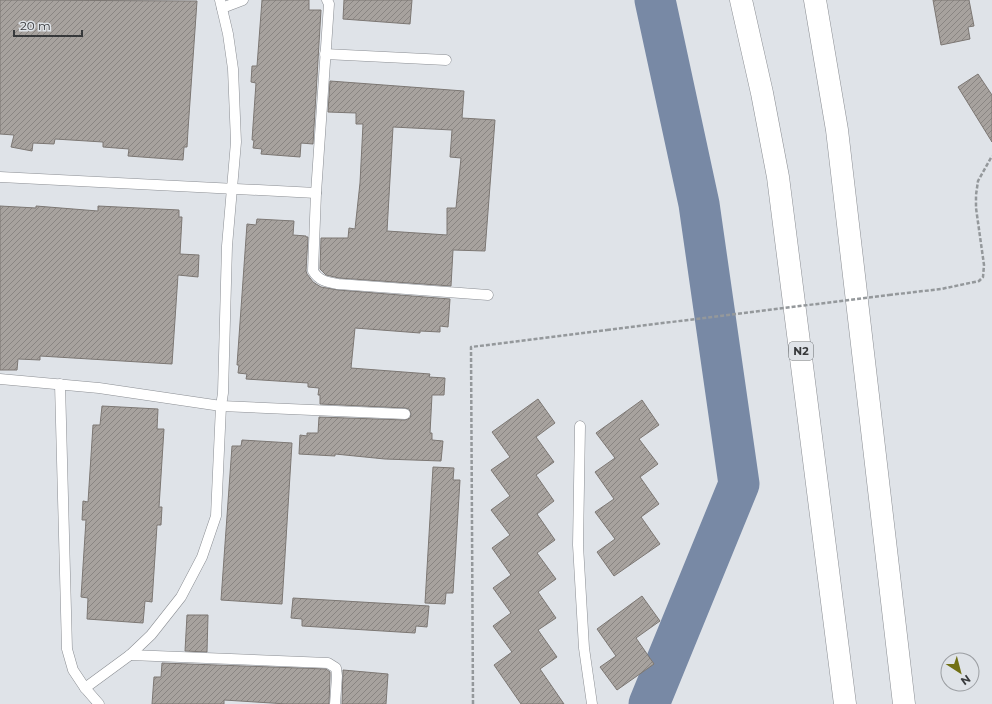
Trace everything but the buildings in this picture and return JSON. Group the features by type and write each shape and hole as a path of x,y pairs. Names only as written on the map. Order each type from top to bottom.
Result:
{"highway":[{"name":"N2","path":"741,0 762,93 778,177 845,704"},
{"path":"815,0 837,130 904,704"}],"lane":[{"path":"85,688 130,655 151,635 182,597 202,557 216,516 221,406 223,393 226,246 236,142 233,69 228,34 221,4 243,0"},
{"path":"327,0 329,4 316,194 313,271 316,277 321,280 338,284 488,295"},
{"path":"325,54 446,60"},
{"path":"0,177 316,194"},
{"path":"0,379 99,388 221,406 406,414"},
{"path":"60,384 67,649 73,670 85,688 99,704"},
{"path":"580,426 578,545 584,648 592,704"},
{"path":"130,655 328,663 336,668 338,676 335,704"}],"path":[{"path":"473,704 471,347 941,289 979,281 983,277 984,265 976,208 976,195 978,181 992,156"}],"waterway":[{"path":"649,704 739,484 699,204 655,0"}]}
